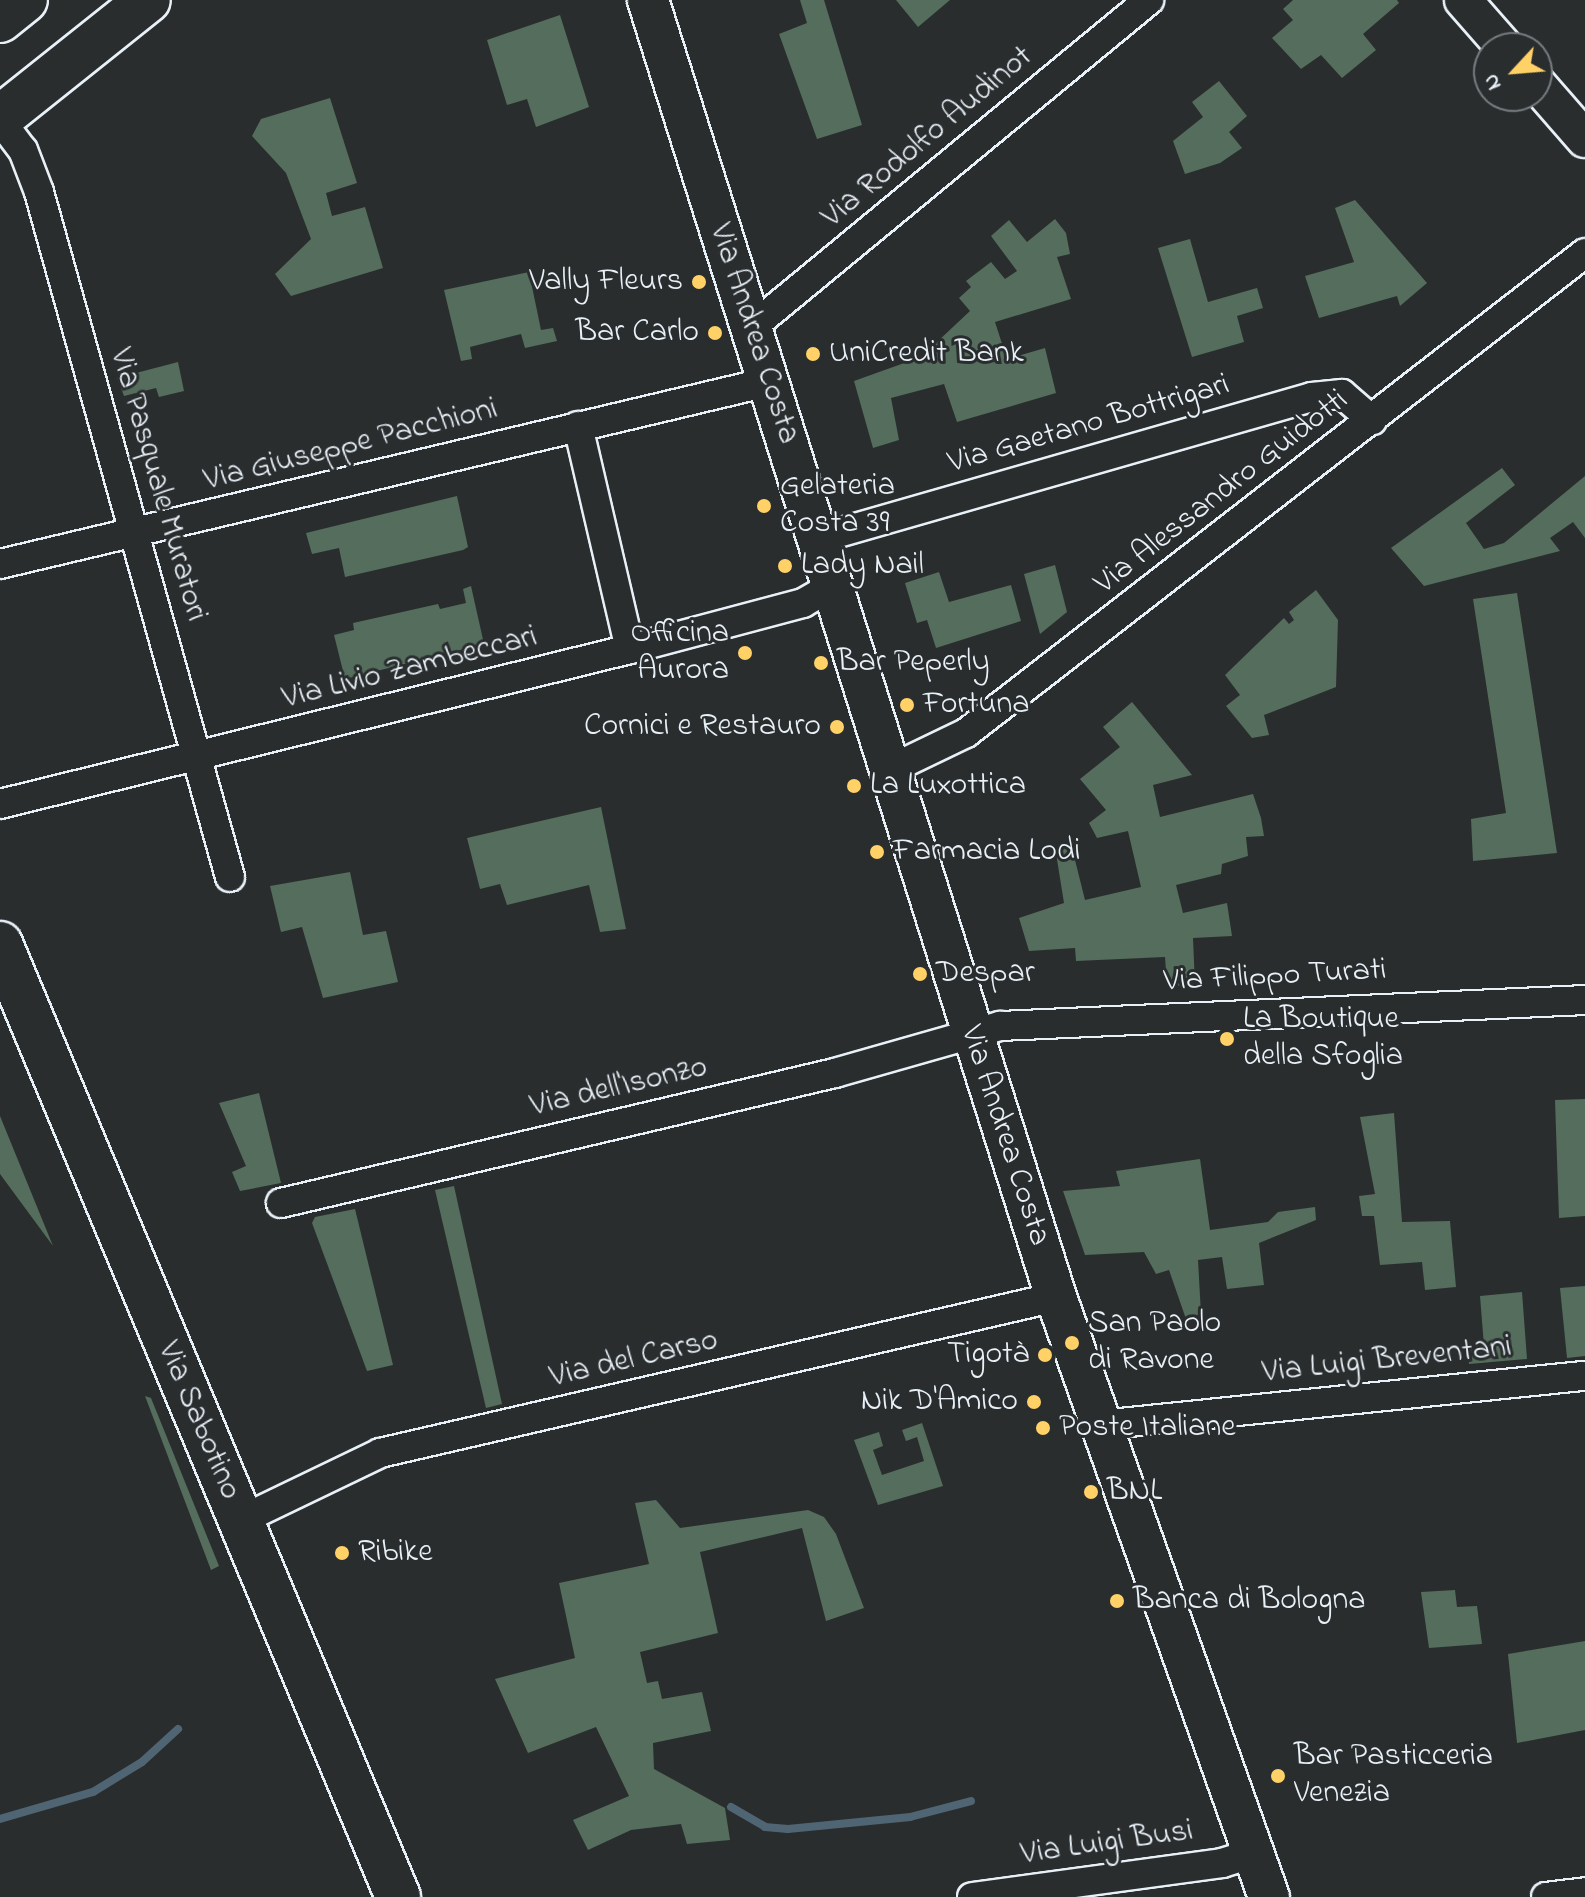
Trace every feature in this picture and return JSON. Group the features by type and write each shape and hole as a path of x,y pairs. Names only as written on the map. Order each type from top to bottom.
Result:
{"main road":[{"path":"0,20 25,0"},
{"path":"0,119 148,0"},
{"name":"Via Andrea Costa","path":"648,0 970,1032 1056,1297 1251,1854 1269,1897"},
{"name":"Via Sabotino","path":"0,944 398,1897"}],"street":[{"name":"Via Rodolfo Audinot","path":"751,328 1149,0"},
{"path":"1463,0 1491,32"},
{"path":"1553,102 1585,139"},
{"name":"Via Pasquale Muratori","path":"0,119 23,150 39,192 230,877"},
{"name":"Via Alessandro Guidotti","path":"889,770 966,733 1585,253"},
{"name":"Via Giuseppe Pacchioni","path":"0,564 768,382"},
{"name":"Via Gaetano Bottrigari","path":"817,539 1312,397 1342,394 1372,420"},
{"path":"578,426 630,649"},
{"name":"Via Livio Zambeccari","path":"0,804 630,649 803,603 833,586"},
{"name":"Via Filippo Turati","path":"970,1032 1328,1008 1585,1000"},
{"name":"Via dell'Isonzo","path":"281,1203 835,1073 970,1032"},
{"name":"Via del Carso","path":"239,1521 380,1453 1056,1297"},
{"name":"Via Luigi Breventani","path":"1100,1425 1585,1376"},
{"name":"Via Luigi Busi","path":"972,1897 1222,1863 1251,1854"},
{"path":"1546,1897 1585,1892"}],"green space":[{"path":"800,0 824,0 862,125 817,139 779,34 807,23"},
{"path":"896,0 950,0 918,27"},
{"path":"1293,0 1397,0 1399,3 1363,34 1376,50 1342,78 1321,55 1301,69 1272,38 1293,20 1283,9"},
{"path":"560,15 589,107 536,127 527,99 507,105 487,40"},
{"path":"1219,81 1247,116 1229,132 1242,148 1220,163 1185,174 1173,141 1203,117 1192,102"},
{"path":"330,98 357,183 326,193 332,216 365,207 383,268 291,296 275,274 311,239 286,173 252,136 261,119"},
{"path":"1355,200 1427,283 1400,306 1397,296 1319,318 1305,276 1354,262 1335,208"},
{"path":"1055,219 1066,233 1070,254 1057,257 1071,299 995,322 1007,359 1045,348 1056,393 957,422 944,384 891,398 899,440 873,448 854,381 921,357 970,311 959,298 971,287 966,281 991,262 1005,279 1017,271 991,236 1009,220 1027,242"},
{"path":"1190,239 1208,302 1257,288 1263,308 1237,316 1244,342 1192,357 1158,248"},
{"path":"529,272 541,330 553,328 557,341 525,348 521,334 470,347 472,359 461,361 444,290"},
{"path":"178,362 184,391 159,397 156,388 124,396 117,378"},
{"path":"1502,468 1515,485 1466,523 1484,549 1504,543 1585,476 1585,538 1573,522 1550,538 1560,551 1424,586 1391,548"},
{"path":"457,496 468,547 463,550 345,577 339,548 312,554 306,533"},
{"path":"1055,565 1067,612 1040,634 1024,574"},
{"path":"939,572 949,602 1011,585 1021,621 936,648 927,620 917,623 905,583"},
{"path":"471,586 484,644 345,679 334,635 354,630 353,623 438,604 440,609 466,603 463,589"},
{"path":"1316,590 1338,620 1336,687 1264,715 1269,735 1252,738 1226,706 1240,695 1225,675 1284,618 1289,624 1294,620 1289,612"},
{"path":"1517,593 1557,853 1473,861 1471,819 1506,813 1473,599"},
{"path":"1132,702 1192,775 1153,785 1160,817 1253,794 1261,818 1264,836 1246,837 1248,856 1222,864 1221,874 1176,885 1183,913 1227,903 1232,936 1193,938 1195,985 1167,986 1165,957 1076,961 1075,948 1029,951 1019,918 1064,903 1055,847 1071,844 1085,900 1141,887 1128,831 1097,838 1089,823 1106,810 1080,779 1120,747 1103,727"},
{"path":"601,807 626,929 600,932 589,885 507,905 500,884 480,889 467,838"},
{"path":"350,872 363,935 386,931 398,982 323,998 302,927 281,932 270,886"},
{"path":"259,1093 281,1183 240,1191 232,1172 246,1166 219,1103"},
{"path":"1585,1099 1585,1216 1559,1218 1555,1100"},
{"path":"1394,1113 1402,1222 1450,1221 1456,1287 1425,1290 1422,1262 1380,1265 1374,1216 1362,1216 1359,1196 1375,1194 1360,1117"},
{"path":"0,1116 53,1246 0,1174"},
{"path":"1200,1159 1210,1230 1268,1222 1278,1212 1315,1207 1316,1220 1259,1243 1264,1285 1227,1289 1222,1257 1198,1260 1201,1314 1186,1319 1169,1270 1156,1274 1144,1252 1085,1255 1063,1191 1120,1186 1116,1171"},
{"path":"454,1186 502,1404 486,1408 435,1190"},
{"path":"355,1209 393,1365 367,1371 312,1223 315,1217"},
{"path":"1585,1286 1585,1356 1567,1358 1560,1288"},
{"path":"1522,1292 1527,1359 1469,1364 1468,1348 1484,1346 1480,1296"},
{"path":"145,1396 151,1398 219,1566 211,1570"},
{"path":"922,1423 943,1486 878,1505 854,1440 879,1432 883,1446 873,1450 882,1475 924,1461 917,1437 906,1441 902,1430"},
{"path":"656,1500 680,1528 808,1510 824,1517 836,1534 864,1608 826,1621 802,1528 700,1552 718,1633 640,1652 647,1683 658,1681 662,1699 702,1692 711,1731 653,1743 654,1769 725,1808 730,1840 687,1844 681,1824 631,1830 588,1850 573,1820 629,1796 596,1727 528,1753 495,1679 575,1658 559,1583 649,1564 635,1503"},
{"path":"1455,1590 1457,1607 1477,1606 1482,1644 1429,1648 1421,1592"},
{"path":"1585,1641 1585,1730 1517,1743 1508,1654"}],"waterway":[{"path":"0,1819 93,1792 142,1762 178,1729"},
{"path":"731,1807 765,1827 788,1829 910,1817 971,1801"}],"place":[{"name":"Vally Fleurs","path":"699,282"},
{"name":"Bar Carlo","path":"715,333"},
{"name":"UniCredit Bank","path":"813,354"},
{"name":"Gelateria Costa 39","path":"764,506"},
{"name":"Lady Nail","path":"785,566"},
{"name":"Officina Aurora","path":"745,653"},
{"name":"Bar Peperly","path":"821,663"},
{"name":"Fortuna","path":"907,705"},
{"name":"Cornici e Restauro","path":"837,727"},
{"name":"La Luxottica","path":"854,786"},
{"name":"Farmacia Lodi","path":"877,852"},
{"name":"Despar","path":"920,974"},
{"name":"La Boutique della Sfoglia","path":"1227,1039"},
{"name":"San Paolo di Ravone","path":"1072,1343"},
{"name":"Tigotà","path":"1045,1355"},
{"name":"Nik D'Amico","path":"1034,1402"},
{"name":"Poste Italiane","path":"1043,1428"},
{"name":"BNL","path":"1091,1492"},
{"name":"Ribike","path":"342,1553"},
{"name":"Banca di Bologna","path":"1117,1601"},
{"name":"Bar Pasticceria Venezia","path":"1278,1776"}]}
